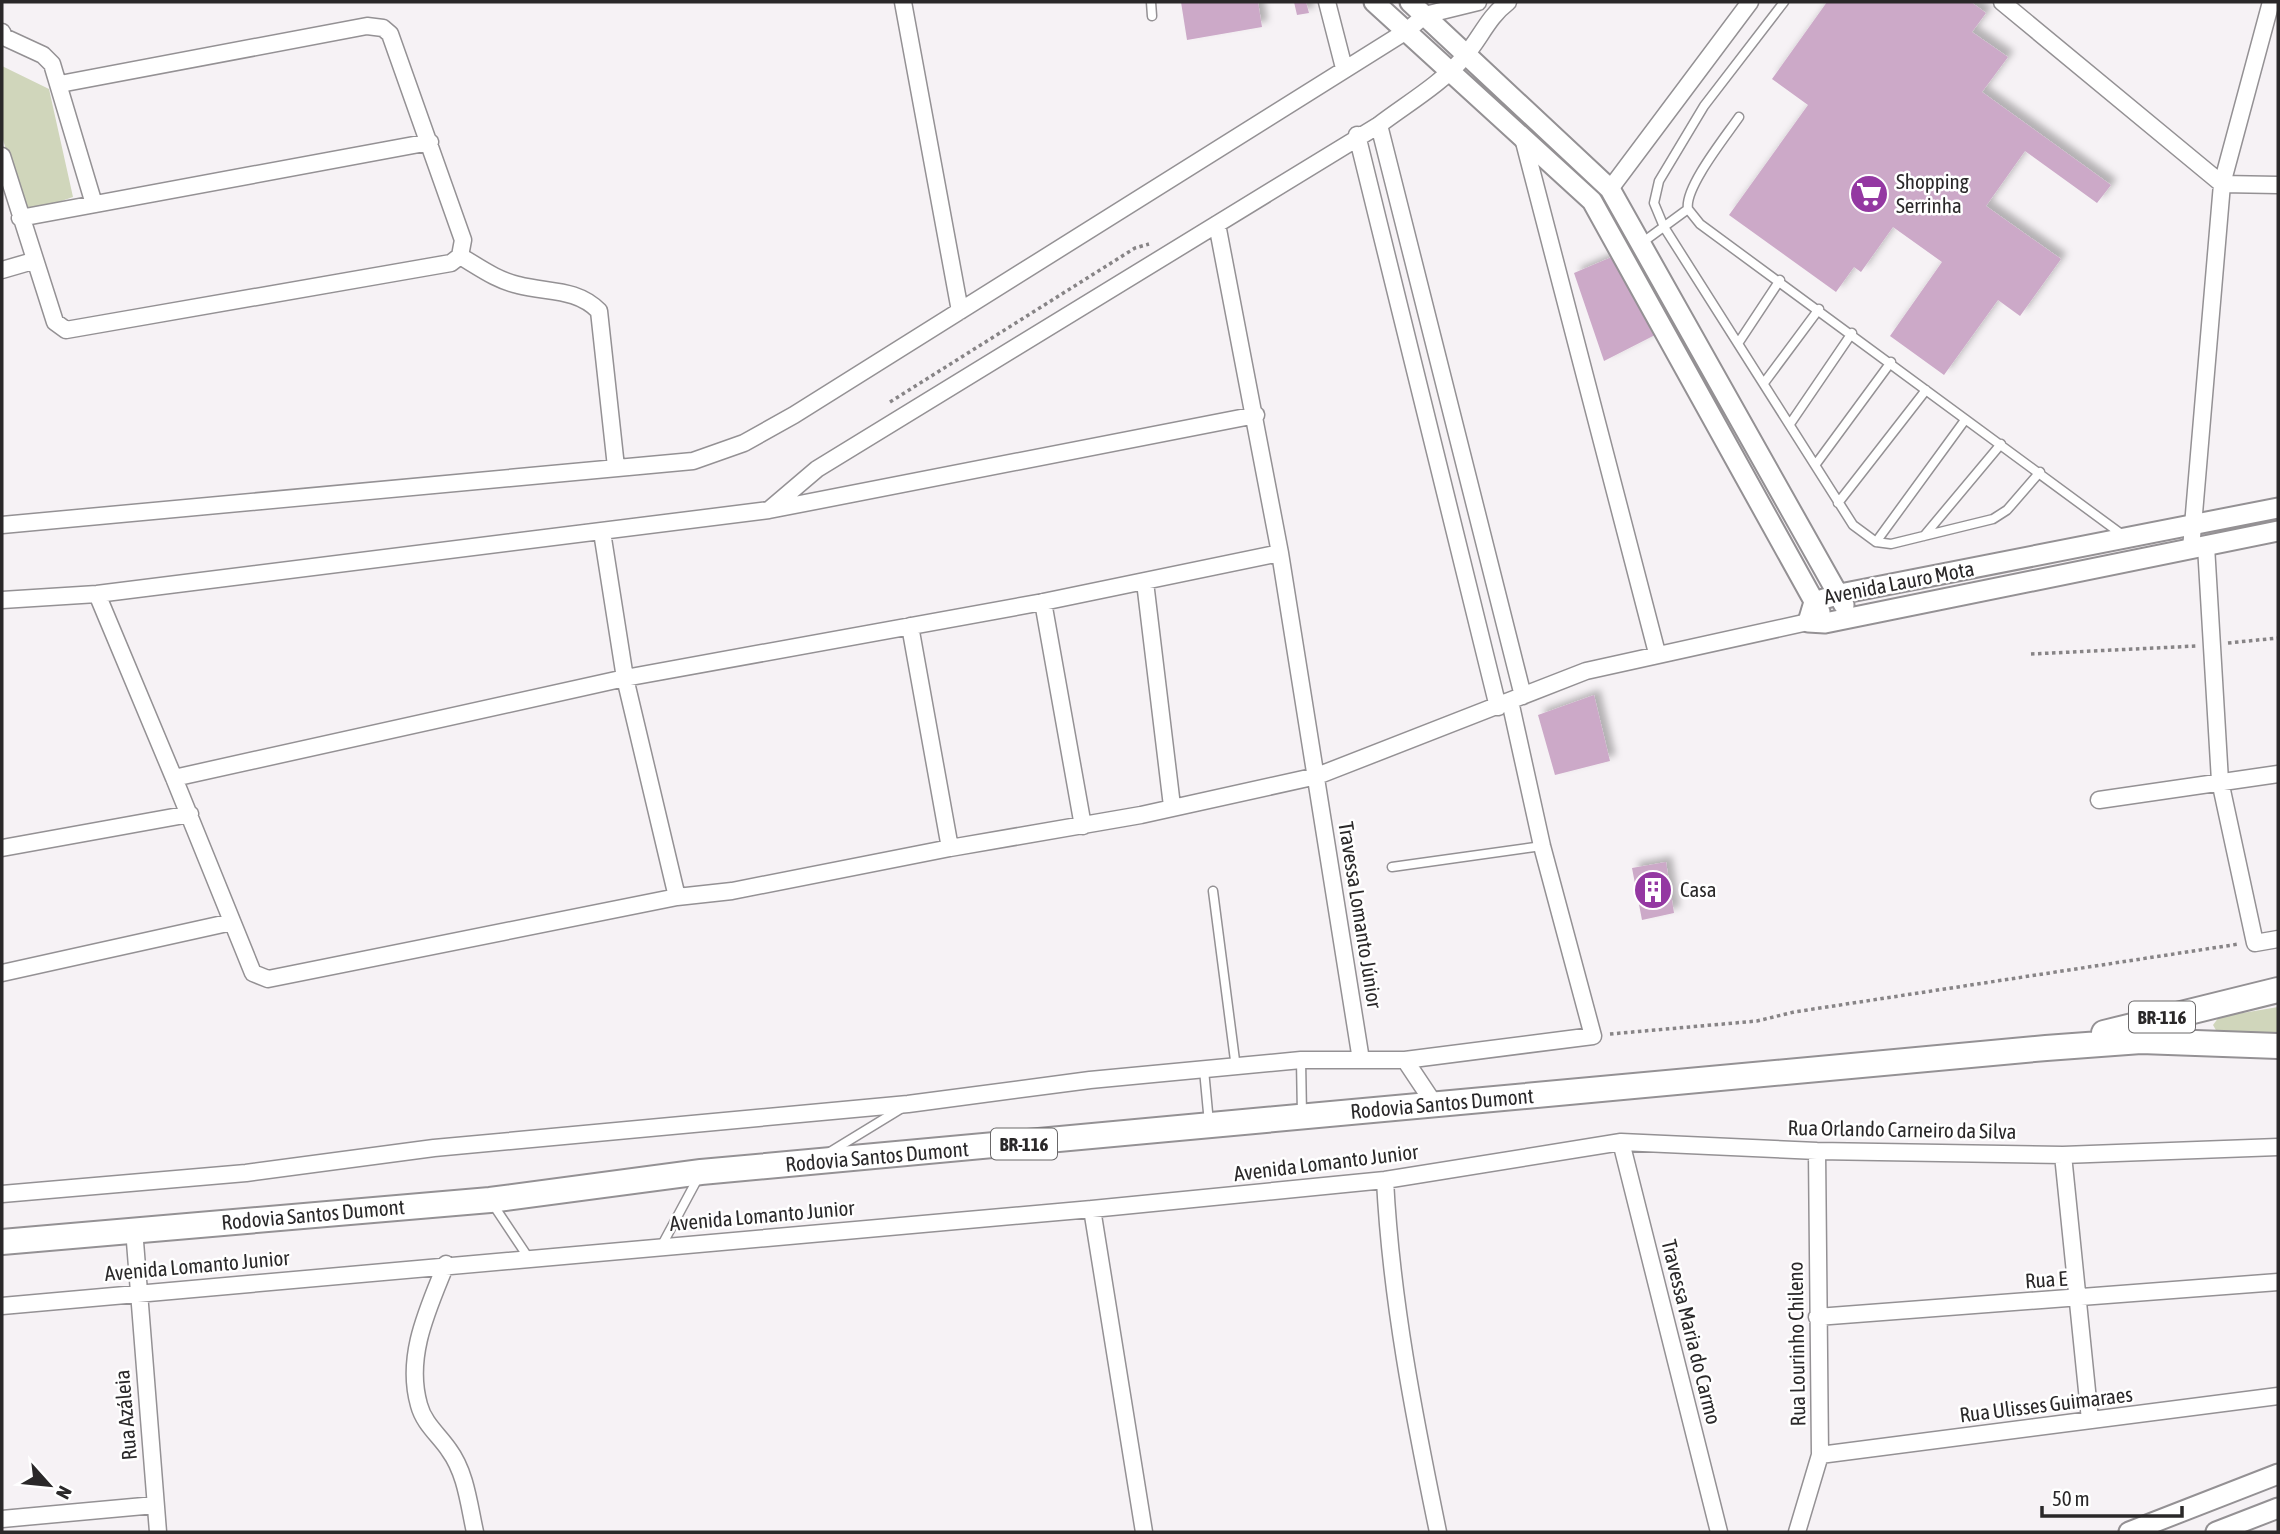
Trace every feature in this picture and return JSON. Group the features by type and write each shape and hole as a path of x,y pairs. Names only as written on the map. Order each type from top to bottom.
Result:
{"highway":[{"name":"Rodovia Santos Dumont","path":"2046,1048 2220,1002 2278,990"},
{"path":"2220,1002 2202,1020 2202,1032 2222,1043"},
{"name":"Rodovia Santos Dumont","path":"2,1242 490,1200 701,1172 811,1164 2046,1048 2141,1041 2278,1046"}],"street":[{"path":"903,2 960,311"},
{"path":"1327,2 1344,68"},
{"path":"97,594 190,814 253,973 268,979 677,897 732,891 1083,825 1317,776 1586,671 1657,653 1816,623 1814,602 1592,201 1450,72 1408,30 1374,2"},
{"path":"1410,2 1610,189 1643,242 1840,594 1849,617"},
{"path":"2,525 693,461 744,443 1408,30 1425,15 1478,2"},
{"path":"769,510 817,469 1357,135 1379,125 1450,72 1466,55 1496,10 1507,2"},
{"path":"1592,201 1610,189 1750,2"},
{"path":"2002,2 2222,184 2278,185"},
{"path":"2271,2 2222,184 2191,526 2198,548 2211,645 2220,781 2255,943 2278,939"},
{"path":"2,156 33,261 55,322 66,330 451,263 460,256 463,240 430,142 390,34 375,25 60,84"},
{"path":"2,35 43,55 52,64 94,204"},
{"path":"2,1194 246,1174 434,1148 908,1104 1090,1080 1301,1060 1405,1060 1593,1036 1542,846 1379,125"},
{"path":"1357,135 1510,701"},
{"path":"1523,138 1657,653"},
{"path":"20,218 430,142"},
{"name":"Travessa Lomanto Júnior","path":"1217,224 1256,415 1280,553 1361,1060"},
{"path":"1622,255 1643,242"},
{"path":"460,256 493,276 517,285 572,293 599,311 616,467"},
{"path":"2,270 33,261"},
{"path":"2,600 97,594 769,510 1256,415"},
{"name":"Avenida Lauro Mota","path":"1814,602 1840,594 2130,535 2278,508"},
{"name":"Avenida Lauro Mota","path":"1816,623 2278,531"},
{"path":"602,532 625,678 677,897"},
{"path":"2130,535 2138,559"},
{"path":"174,778 625,678 1043,602 1280,553"},
{"path":"1144,582 1172,806"},
{"path":"1043,602 1083,825"},
{"path":"911,626 950,848"},
{"path":"2099,800 2278,774"},
{"path":"2,848 190,814"},
{"path":"2,973 232,922"},
{"path":"1405,1060 1435,1105"},
{"name":"Rua Orlando Carneiro da Silva","path":"1525,1155 1621,1142 1817,1151 2063,1155 2278,1147"},
{"name":"Travessa Maria do Carmo","path":"1621,1142 1719,1532"},
{"name":"Rua Lourinho Chileno","path":"1797,1532 1820,1455 1817,1151"},
{"name":"Avenida Lomanto Junior","path":"2,1306 446,1264 1092,1209 1385,1180 1525,1155"},
{"path":"2063,1155 2090,1420"},
{"path":"1385,1180 1388,1234 1411,1401 1438,1532"},
{"path":"1092,1209 1144,1532"},
{"name":"Rua Azáleia","path":"134,1229 136,1293 158,1532"},
{"path":"446,1264 420,1332 414,1371 419,1407 431,1429 450,1450 462,1474 475,1532"},
{"name":"Rua E","path":"1817,1317 2278,1282"},
{"name":"Rua Ulisses Guimaraes","path":"1820,1455 2278,1396"},
{"path":"2129,1532 2278,1474"},
{"path":"2,1519 155,1505"},
{"path":"2216,1532 2278,1508"}],"lane":[{"path":"1151,2 1153,16"},
{"path":"1784,2 1704,106 1659,181 1654,203 1664,227 1816,464 1838,503 1853,525 1876,542 1891,544 1993,519 2007,510 2040,472"},
{"path":"1739,117 1699,176 1686,201 1688,209 1700,224 1891,362 1965,420 2130,535"},
{"path":"1643,242 1688,209"},
{"path":"1739,342 1780,280"},
{"path":"1764,383 1819,309"},
{"path":"1790,424 1852,334"},
{"path":"1816,464 1891,362"},
{"path":"1838,503 1926,390"},
{"path":"1876,542 1965,420"},
{"path":"1924,537 2001,444"},
{"path":"1392,867 1542,846"},
{"path":"1213,891 1236,1068"},
{"path":"1301,1060 1302,1118"},
{"path":"1204,1070 1210,1126"},
{"path":"811,1164 908,1104"},
{"path":"662,1245 701,1172"},
{"path":"490,1200 528,1257"}],"path":[{"path":"2031,654 2211,645 2278,638"},
{"path":"1593,1036 1757,1021 1794,1012 2204,947 2255,943"}],"green space":[{"path":"2,66 49,89 73,197 24,214 2,136"},
{"path":"2278,1007 2278,1032 2217,1032 2213,1025 2219,1017"}],"building":[{"path":"1181,2 1258,2 1262,27 1187,40"},
{"path":"1294,2 1306,2 1309,13 1297,15"},
{"name":"Shopping Serrinha","path":"1827,2 1971,2 1986,13 1972,32 2008,57 1982,92 2111,185 2097,203 2025,151 1986,206 2061,259 2020,316 1998,300 1944,375 1890,336 1942,262 1893,227 1861,272 1854,267 1836,292 1729,215 1808,105 1772,79"},
{"path":"1614,256 1655,335 1604,361 1574,273"},
{"path":"1594,695 1610,761 1555,775 1538,715"},
{"name":"Casa","path":"1666,862 1674,913 1642,920 1632,868"}],"place":[{"name":"Shopping Serrinha","path":"1869,194"},
{"name":"Casa","path":"1653,890"}]}
